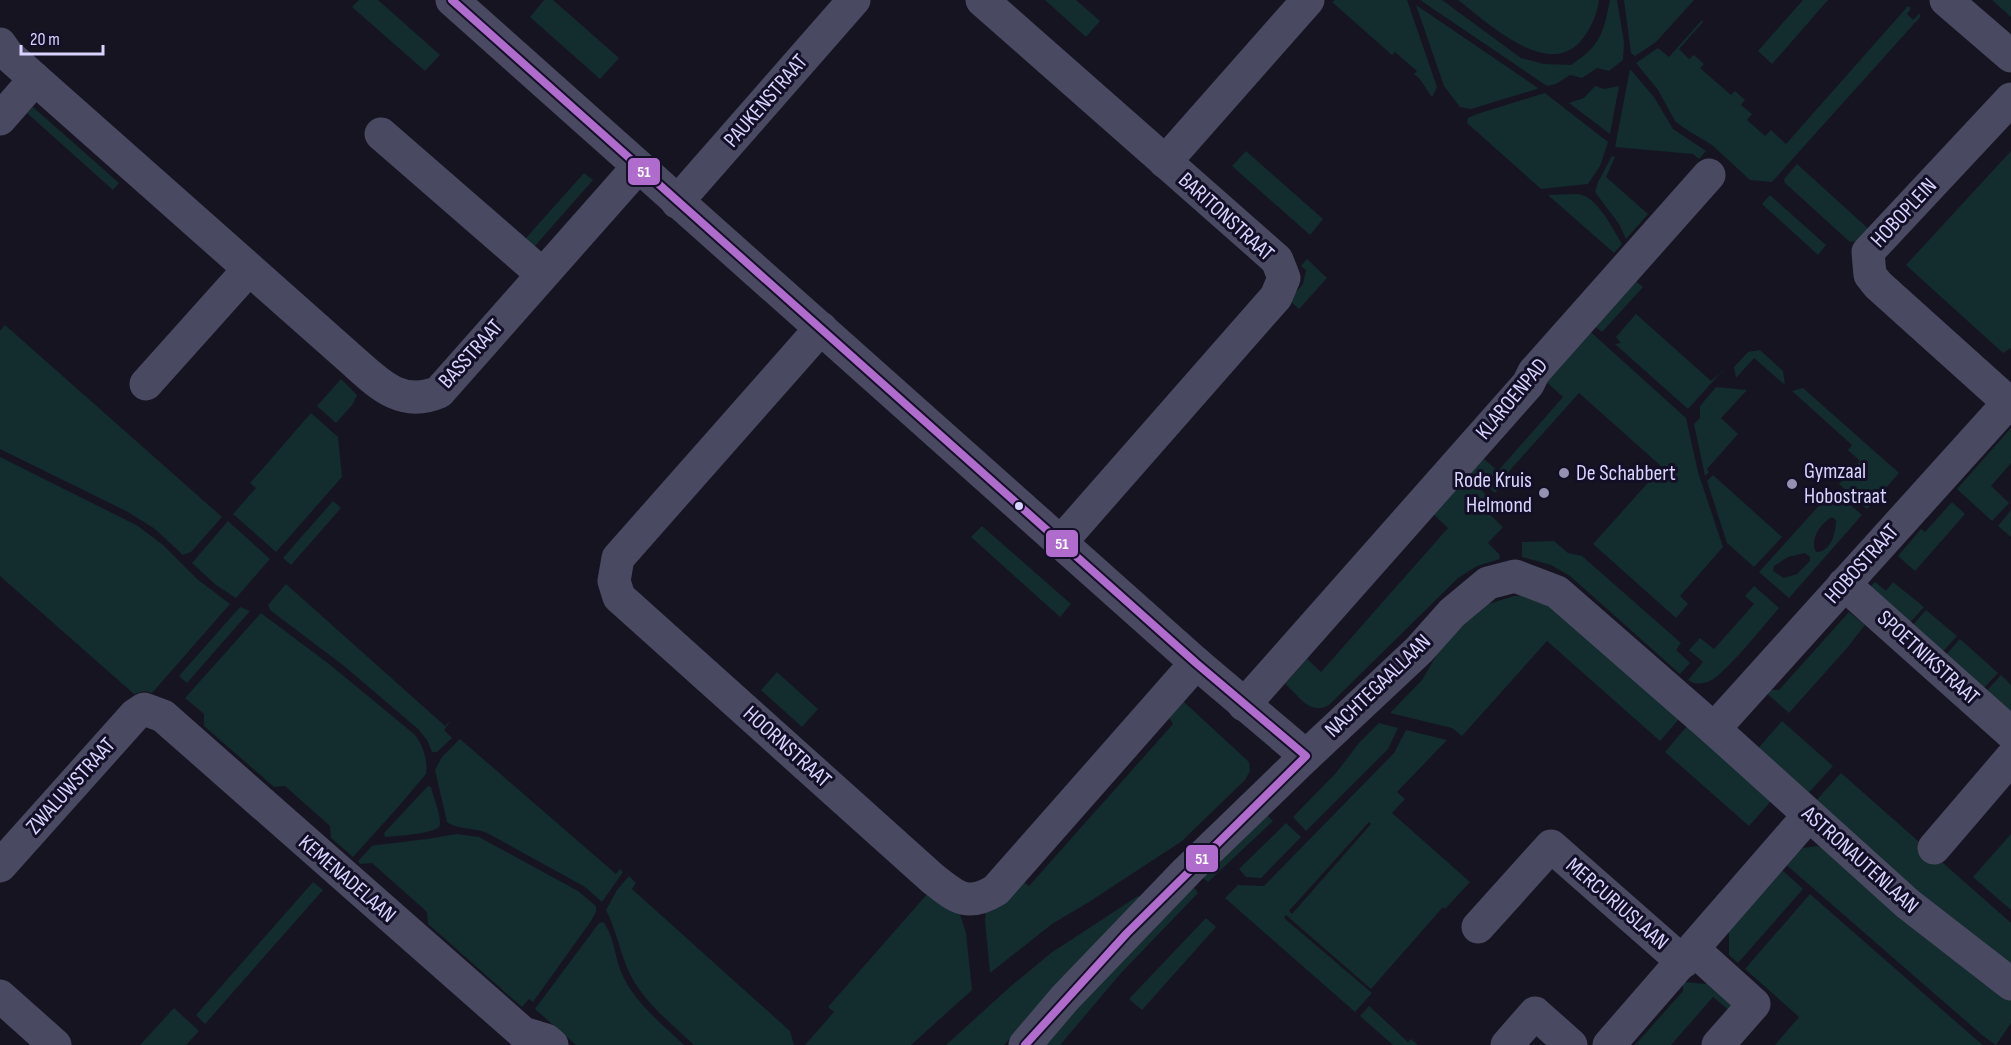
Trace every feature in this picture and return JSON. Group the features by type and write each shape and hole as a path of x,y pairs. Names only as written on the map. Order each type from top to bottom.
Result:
{"street":[{"path":"452,0 1060,543 1244,705 1306,756"},
{"name":"PAUKENSTRAAT","path":"677,202 854,0"},
{"name":"BARITONSTRAAT","path":"982,0 1277,260 1284,278 1276,297 1060,543"},
{"path":"1165,162 1308,0"},
{"path":"1946,0 2011,56"},
{"name":"BASSTRAAT","path":"0,44 7,54 378,383 409,398 424,398 439,392 638,167"},
{"path":"0,119 35,79"},
{"name":"HOBOPLEIN","path":"2010,401 1878,285 1870,275 1868,252 2011,99"},
{"path":"381,134 542,274"},
{"name":"KLAROENPAD","path":"1244,705 1528,384 1534,372 1709,176"},
{"path":"146,384 249,269"},
{"name":"HOORNSTRAAT","path":"820,328 618,558 614,580 619,597 924,871 944,888 959,897 973,901 996,890 1196,663"},
{"name":"HOBOSTRAAT","path":"1714,729 2010,401"},
{"name":"NACHTEGAALLAAN","path":"1025,1045 1065,998 1179,880 1419,650 1452,613 1488,583 1515,576 1557,592 1714,729"},
{"name":"SPOETNIKSTRAAT","path":"1844,584 2011,733"},
{"name":"ZWALUWSTRAAT","path":"0,866 135,715 144,709"},
{"name":"KEMENADELAAN","path":"144,709 163,716 529,1041"},
{"name":"ASTRONAUTENLAAN","path":"1714,729 1908,904 2011,984"},
{"path":"1934,848 2011,758"},
{"name":"MERCURIUSLAAN","path":"1609,1045 1809,815"},
{"name":"MERCURIUSLAAN","path":"1478,927 1551,846 1688,956 1754,1004 1718,1045"},
{"path":"0,996 55,1045"},
{"path":"1507,1045 1535,1013 1571,1045"}],"green space":[{"path":"359,0 378,0 440,55 425,71 352,7"},
{"path":"544,0 553,0 619,58 600,79 530,17"},
{"path":"1045,0 1076,0 1100,21 1086,37"},
{"path":"1335,0 1407,0 1437,87 1432,97 1414,74 1417,71 1395,52 1392,55 1332,2"},
{"path":"1420,0 1442,0 1521,58 1544,64 1571,65 1595,45 1605,22 1610,0 1617,0 1624,42 1623,60 1609,71 1597,68 1582,78 1570,75 1556,84 1547,86"},
{"path":"1458,0 1599,0 1597,12 1580,42 1566,52 1551,54 1534,51 1517,43"},
{"path":"1624,0 1694,0 1656,42 1635,56 1631,53"},
{"path":"1803,0 1828,0 1772,64 1758,51"},
{"path":"1992,0 2011,0 2011,17"},
{"path":"1416,5 1538,88 1471,109 1460,107 1444,86"},
{"path":"1908,6 1911,8 1907,14 1913,20 1919,14 1921,16 1772,182 1750,180 1712,145 1675,121 1658,90 1636,63 1658,48 1669,57 1702,20 1703,22 1679,49 1689,59 1694,55 1704,64 1700,68 1731,95 1735,91 1745,100 1741,105 1752,114 1747,120 1765,136 1771,130 1786,144"},
{"path":"1630,69 1654,97 1673,129 1706,151 1699,159 1693,154 1615,147"},
{"path":"1595,86 1604,89 1619,86 1610,134 1569,103 1584,98"},
{"path":"1545,93 1608,142 1600,166 1588,184 1541,189 1467,123 1468,118 1477,114"},
{"path":"33,107 119,183 113,190 27,113"},
{"path":"1246,151 1323,219 1310,235 1232,166"},
{"path":"2011,151 2011,348 2003,353 1906,265"},
{"path":"1612,156 1615,157 1606,177 1648,214 1626,239 1619,224 1595,192"},
{"path":"1797,164 1873,233 1867,240 1850,242 1785,183 1784,179"},
{"path":"584,173 593,180 534,247 526,238"},
{"path":"1578,194 1592,201 1609,222 1622,244 1614,253 1548,195"},
{"path":"1770,195 1826,245 1818,255 1762,204"},
{"path":"1307,259 1327,278 1299,309 1289,300 1303,284 1306,270 1301,266"},
{"path":"1629,275 1643,287 1602,332 1589,321"},
{"path":"1636,314 1711,381 1724,369 1688,409 1615,344 1621,343 1616,337"},
{"path":"5,325 222,517 191,552 183,555 155,529 128,512 0,449 0,331"},
{"path":"1584,326 1686,418 1698,472 1723,547 1680,596 1688,604 1676,618 1593,544 1662,467 1579,393 1502,479 1504,482 1495,493 1466,468 1478,454 1498,471 1563,397 1540,376"},
{"path":"1760,350 1783,371 1785,385 1754,358 1736,378 1734,367 1748,352"},
{"path":"341,379 357,395 353,404 336,423 317,406"},
{"path":"1716,387 1747,390 1721,418 1738,434 1707,469 1709,472 1705,476 1694,424 1700,418 1700,406"},
{"path":"1803,388 1899,473 1867,509 1839,484 1860,461 1848,450 1852,445 1792,391"},
{"path":"311,413 338,437 342,477 276,552 233,514 256,488 250,483"},
{"path":"2011,428 2011,463 1991,486 2009,503 1992,521 1957,489"},
{"path":"0,457 138,526 163,545 197,579 230,604 152,693 145,691 134,694 0,576"},
{"path":"1462,473 1490,498 1482,507 1503,527 1488,543 1499,554 1500,559 1477,566 1458,578 1329,705 1316,708 1305,703 1285,684 1307,659 1321,672 1448,528 1429,510"},
{"path":"1713,475 1782,537 1754,567 1727,543 1707,481"},
{"path":"1833,490 1862,515 1789,598 1759,572","holes":["1832,517 1836,520 1832,541 1825,549 1816,552 1814,542 1817,532","1805,553 1810,557 1810,561 1797,574 1784,578 1773,571 1774,566 1788,557"]},
{"path":"333,501 341,508 291,565 283,558"},
{"path":"1952,502 1965,514 1915,571 1898,556 1921,529 1925,532"},
{"path":"2011,510 2011,537 1998,526"},
{"path":"228,521 270,559 236,598 216,585 192,563"},
{"path":"982,526 1071,604 1060,617 971,537"},
{"path":"1554,541 1568,553 1582,556 1681,643 1676,650 1690,663 1680,674 1570,576 1551,565 1522,557 1522,542"},
{"path":"1875,582 1886,591 1893,582 1924,607 1907,626 1867,590"},
{"path":"286,584 445,726 451,720 444,730 452,738 437,752 432,752 427,740 418,729 344,666 270,610 268,605"},
{"path":"1754,586 1779,608 1735,659 1717,676 1701,683 1688,680 1703,662 1689,650 1700,638 1714,649 1754,604 1745,596"},
{"path":"1528,595 1540,598 1679,719 1660,741 1547,641 1462,736 1452,728 1390,713 1422,680 1446,639 1488,604 1514,596"},
{"path":"240,607 250,611 187,683 179,676"},
{"path":"1926,610 1957,636 1940,655 1910,628"},
{"path":"1849,612 1865,625 1789,713 1764,691 1779,690"},
{"path":"261,613 329,664 414,734 422,748 426,774 353,857 331,838 330,826 285,786 274,787 204,726 204,714 185,698"},
{"path":"1960,639 1998,673 1981,691 1943,658"},
{"path":"777,672 818,709 802,727 761,690"},
{"path":"2001,675 2011,685 2011,718 1984,694"},
{"path":"1183,701 1249,762 1250,771 1245,780 1182,841 1052,924 990,973 986,907 1024,882 1029,886 1173,724 1169,718"},
{"path":"1782,721 1833,766 1805,797 1755,752"},
{"path":"1379,723 1398,728 1388,749 1306,831 1293,817 1336,773 1359,743"},
{"path":"1687,726 1771,801 1749,826 1665,752"},
{"path":"1406,730 1447,740 1397,792 1405,799 1392,813 1470,882 1445,909 1443,907 1371,989 1286,915 1284,918 1372,993 1355,1012 1225,898 1238,885 1264,886 1394,753","holes":["1369,822 1371,824 1292,914 1289,911"]},
{"path":"460,739 616,874 620,869 623,872 602,902 585,887 489,834 447,822 435,770 442,757"},
{"path":"1841,773 2011,923 2011,968 1813,804"},
{"path":"428,786 431,787 440,825 432,831 385,837 384,833"},
{"path":"1266,814 1273,821 1208,882 1203,878"},
{"path":"1286,823 1301,837 1261,878 1246,877 1239,869"},
{"path":"456,834 479,837 578,891 596,906 596,912 591,921 533,1002 529,999 522,1007 428,924 427,912 372,863 360,864 358,861 372,846"},
{"path":"2011,834 2011,910 1973,877"},
{"path":"1817,846 1825,848 2011,999 2011,1023 1996,1045 1783,862 1803,848"},
{"path":"1779,867 1803,889 1738,963 1729,955 1729,933 1724,929"},
{"path":"629,876 636,883 632,889 790,1031 794,1045 694,1045 660,1013 631,976 606,910 617,890"},
{"path":"313,882 323,890 205,1024 196,1015"},
{"path":"1193,886 1198,893 1121,973 1060,1045 1041,1045"},
{"path":"929,892 958,908 966,933 972,990 911,1045 805,1045 834,1012 828,1007"},
{"path":"1810,894 1983,1045 1775,1045 1799,1017 1745,969"},
{"path":"1138,896 1140,897 1004,1045 946,1045 1051,953"},
{"path":"1206,918 1216,927 1142,1010 1129,999"},
{"path":"603,922 610,933 627,985 650,1013 684,1045 576,1045 535,1009 599,923"},
{"path":"1711,978 1733,997 1731,1012 1713,997 1671,1045 1635,1045 1683,991 1685,982 1705,984"},
{"path":"1369,1006 1408,1042 1411,1039 1418,1045 1393,1045 1360,1016"},
{"path":"174,1008 199,1031 186,1045 140,1045"}],"transit line":[{"name":"51","path":"452,0 1196,663 1306,756 1127,933 1025,1045"}],"place":[{"name":"De Schabbert","path":"1564,473"},
{"name":"Gymzaal Hobostraat","path":"1792,484"},
{"name":"Rode Kruis Helmond","path":"1544,493"}]}
